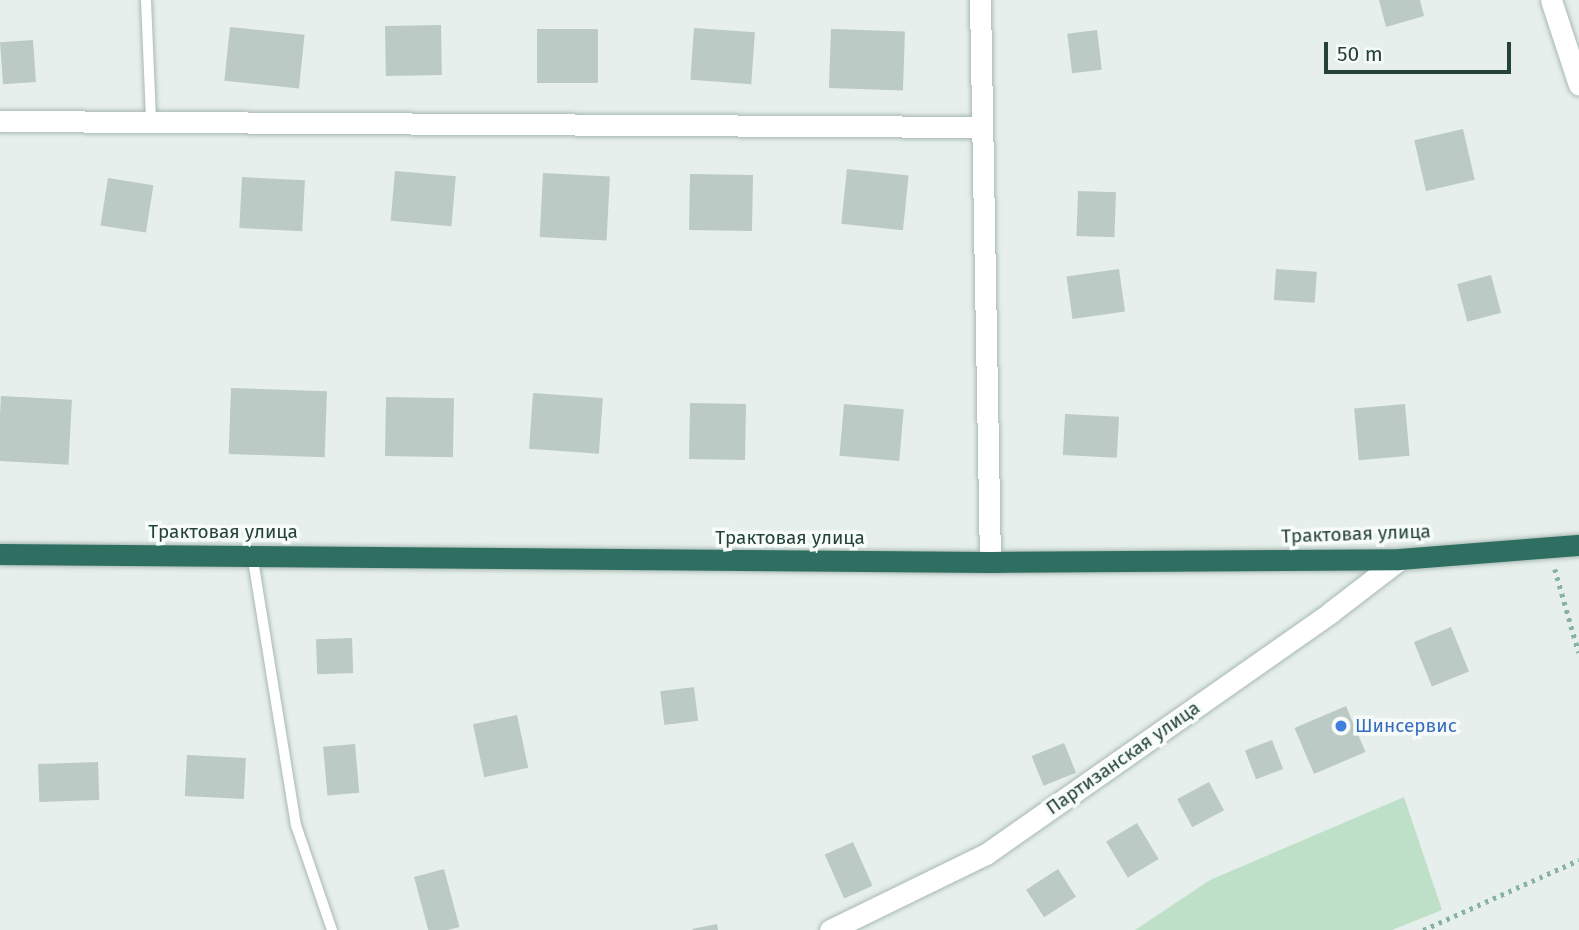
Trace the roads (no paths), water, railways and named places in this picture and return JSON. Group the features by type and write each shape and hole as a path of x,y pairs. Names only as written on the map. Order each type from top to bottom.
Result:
{"highway":[{"name":"Трактовая улица","path":"0,554 990,562 1400,559 1548,545 1579,545"}],"street":[{"path":"980,0 980,127 990,562"},
{"path":"1551,0 1579,85"},
{"path":"0,121 151,119 980,127"},
{"name":"Партизанская улица","path":"830,930 986,854 1331,612 1400,559"}],"lane":[{"path":"146,0 151,119"},
{"path":"252,554 296,825 332,930"}],"place":[{"name":"Шинсервис","path":"1341,726"}]}
